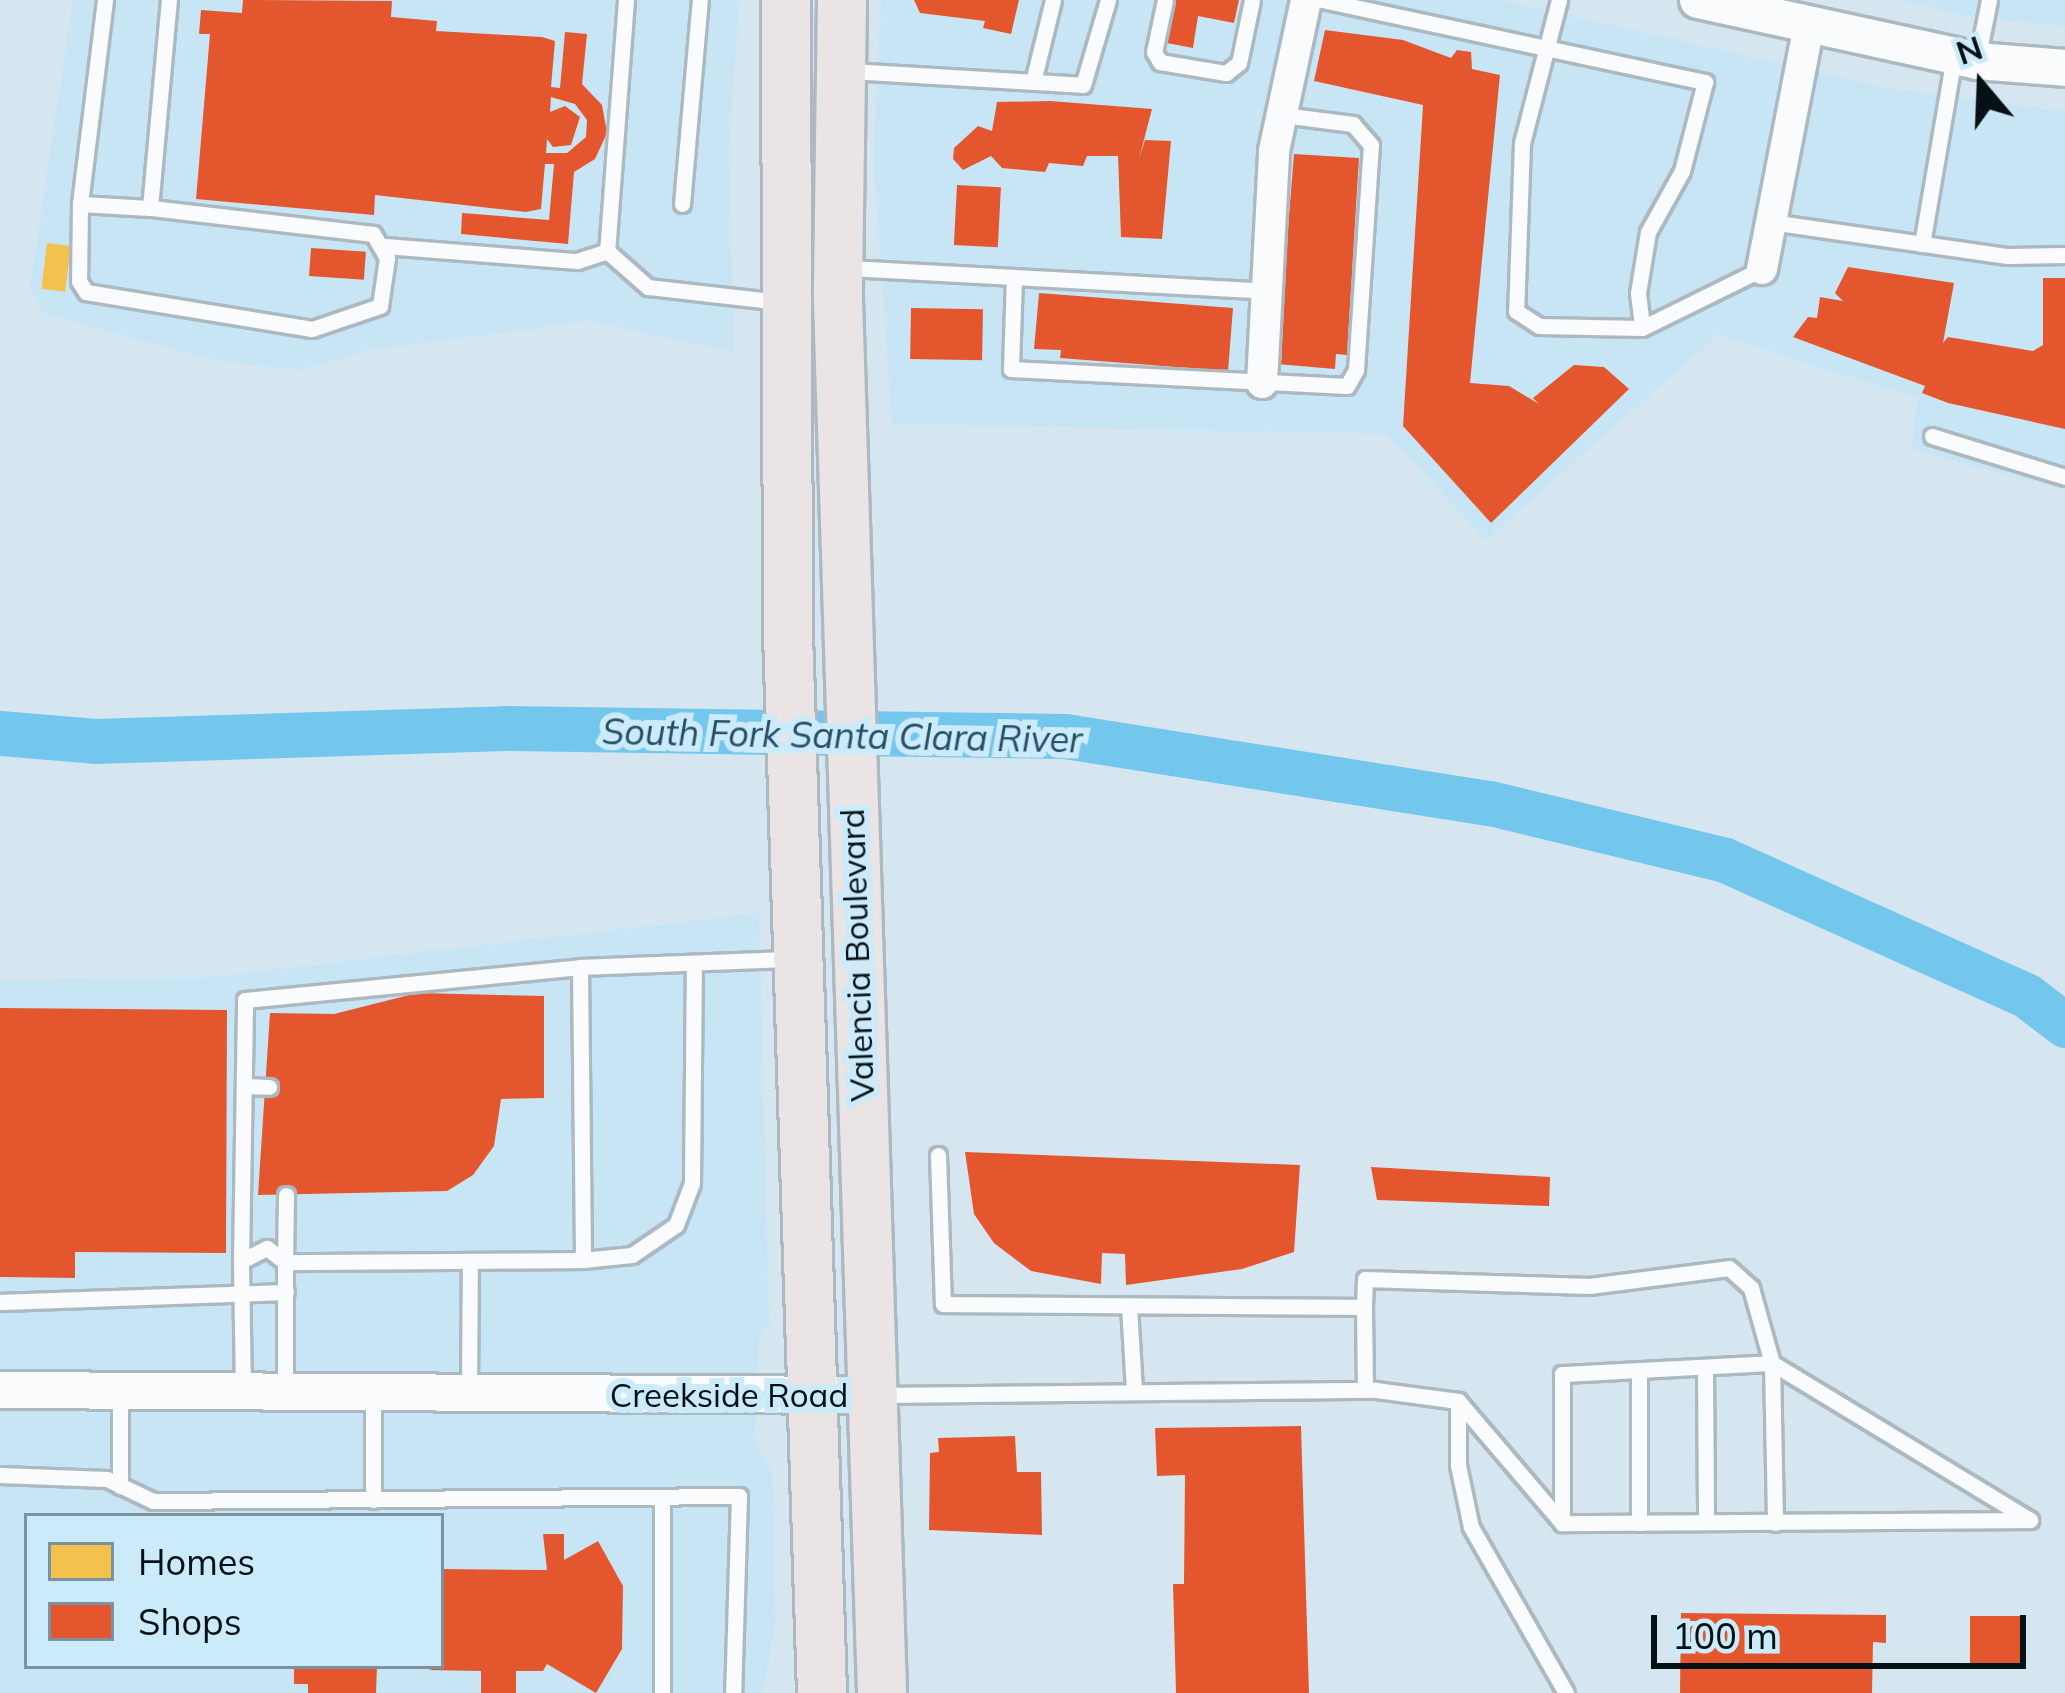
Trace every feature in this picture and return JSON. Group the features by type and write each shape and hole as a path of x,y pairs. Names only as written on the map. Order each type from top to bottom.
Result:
{"main road":[{"name":"Valencia Boulevard","path":"786,0 782,303 788,634 823,1693"},
{"name":"Valencia Boulevard","path":"842,0 838,267 869,1395 882,1693"}],"street":[{"path":"1262,383 1283,116 1306,0"},
{"path":"1698,0 1965,58 2065,68"},
{"path":"1762,269 1809,26"},
{"name":"Creekside Road","path":"0,1390 869,1395"}],"lane":[{"path":"105,0 80,204 79,281 86,292 235,322 313,329 364,318 380,307 385,246"},
{"path":"150,208 170,0"},
{"path":"608,251 626,0"},
{"path":"682,204 700,0"},
{"path":"1034,82 1052,0"},
{"path":"840,70 1083,85 1108,0"},
{"path":"1165,0 1154,52 1160,62 1226,74 1239,63 1252,0"},
{"path":"1322,0 1705,82 1682,171 1648,232 1638,293 1642,328"},
{"path":"1559,0 1522,142 1516,310 1539,326 1642,328 1762,269"},
{"path":"1922,244 1965,58 1989,0"},
{"path":"1014,277 1011,369 1339,389 1356,370 1371,145 1353,124 1283,116"},
{"path":"80,204 373,234 385,246 577,261 608,251"},
{"path":"1771,222 1922,244 2065,255"},
{"path":"608,251 648,287 782,303"},
{"path":"838,267 1268,290"},
{"path":"1932,436 2065,477"},
{"path":"243,1393 244,1000 580,967 798,959"},
{"path":"242,1261 267,1248 285,1262 583,1260 632,1255 676,1225 692,1183 694,965"},
{"path":"580,967 583,1260"},
{"path":"244,1086 269,1087"},
{"path":"938,1155 944,1304 1364,1306"},
{"path":"285,1394 286,1196"},
{"path":"469,1395 470,1261"},
{"path":"1365,1390 1365,1279 1589,1286 1729,1268 1751,1288 1772,1363 1775,1523"},
{"path":"0,1301 286,1292"},
{"path":"1129,1306 1134,1389"},
{"path":"1458,1401 1562,1523 2030,1520 1772,1363 1562,1374 1562,1523"},
{"path":"1705,1367 1706,1522"},
{"path":"1639,1370 1639,1523"},
{"name":"Creekside Road","path":"869,1395 1365,1390 1458,1401"},
{"path":"120,1392 120,1486"},
{"path":"373,1395 373,1500"},
{"path":"1458,1401 1458,1466 1471,1527 1566,1693"},
{"path":"0,1475 120,1486 153,1502 739,1496 733,1693"},
{"path":"662,1497 662,1693"}],"shaded area":[{"path":"73,0 739,0 729,150 734,352 587,321 367,351 301,370 212,360 44,314 30,287"},
{"path":"881,0 1502,0 1897,90 2065,111 2065,490 1912,450 1917,398 1718,335 1486,540 1387,434 892,424 874,157"},
{"path":"1897,0 2065,0 2065,27 1964,15"},
{"path":"759,913 769,1323 759,1338 755,1444 772,1470 775,1624 763,1693 0,1693 0,980 201,978"}],"building: Homes":[{"path":"47,243 71,246 65,292 41,289"}],"building: Shops":[{"path":"243,0 392,1 391,17 437,21 436,31 555,41 551,87 560,88 565,32 587,34 582,84 602,105 607,133 595,159 574,172 568,244 461,234 462,213 549,220 554,164 545,164 541,209 526,212 375,195 374,215 196,199 210,34 199,34 201,10 242,13","holes":["551,97 575,104 587,120 586,137 567,153 546,153 547,139 553,147 571,145 580,117 565,106 550,112"]},
{"path":"914,0 1019,0 1011,34 983,28 985,21 920,13"},
{"path":"1176,0 1239,0 1234,23 1198,16 1193,48 1167,43"},
{"path":"1325,30 1403,40 1451,58 1457,50 1471,52 1472,69 1500,75 1470,383 1509,386 1539,404 1533,398 1574,365 1604,367 1629,389 1491,523 1403,426 1423,105 1314,81"},
{"path":"997,102 1152,109 1139,159 1145,140 1171,141 1162,239 1121,237 1118,156 1087,156 1083,166 1049,163 1045,172 1002,168 991,156 963,170 953,159 954,148 978,126 992,131"},
{"path":"1294,154 1359,158 1347,355 1336,354 1335,369 1277,364"},
{"path":"957,185 1001,187 998,247 954,245"},
{"path":"311,248 366,252 364,280 309,276"},
{"path":"1848,267 1954,283 1943,343 1948,337 2033,351 2043,345 2043,278 2065,278 2065,429 1948,403 1922,393 1925,386 1793,337 1808,317 1817,318 1820,297 1843,301 1835,293"},
{"path":"1039,293 1233,308 1228,371 1060,358 1061,350 1034,349"},
{"path":"911,308 983,309 982,360 910,359"},
{"path":"417,993 544,996 544,1098 501,1099 494,1146 473,1175 447,1191 258,1195 270,1013 334,1014"},
{"path":"0,1008 227,1010 226,1253 75,1252 75,1278 0,1277"},
{"path":"965,1152 1300,1165 1294,1252 1242,1269 1126,1285 1125,1254 1102,1253 1101,1284 1031,1271 994,1243 974,1214"},
{"path":"1371,1167 1550,1177 1549,1206 1377,1200"},
{"path":"1301,1426 1309,1693 1176,1693 1173,1584 1184,1584 1185,1475 1157,1476 1155,1428"},
{"path":"1015,1436 1017,1472 1041,1472 1042,1535 929,1530 930,1453 939,1452 938,1438"},
{"path":"543,1534 564,1534 564,1560 598,1541 623,1586 622,1649 596,1693 547,1664 543,1671 516,1671 516,1693 481,1693 481,1671 429,1670 444,1669 444,1569 547,1570"},
{"path":"1681,1613 1886,1615 1886,1643 1873,1642 1872,1693 1680,1693"},
{"path":"1970,1616 2021,1616 2021,1667 1970,1667"},
{"path":"294,1669 377,1669 376,1693 308,1693 308,1684 294,1684"}],"waterway":[{"name":"South Fork Santa Clara River","path":"0,733 95,741 505,728 1065,736 1490,803 1725,860 2027,996 2065,1025"}]}
